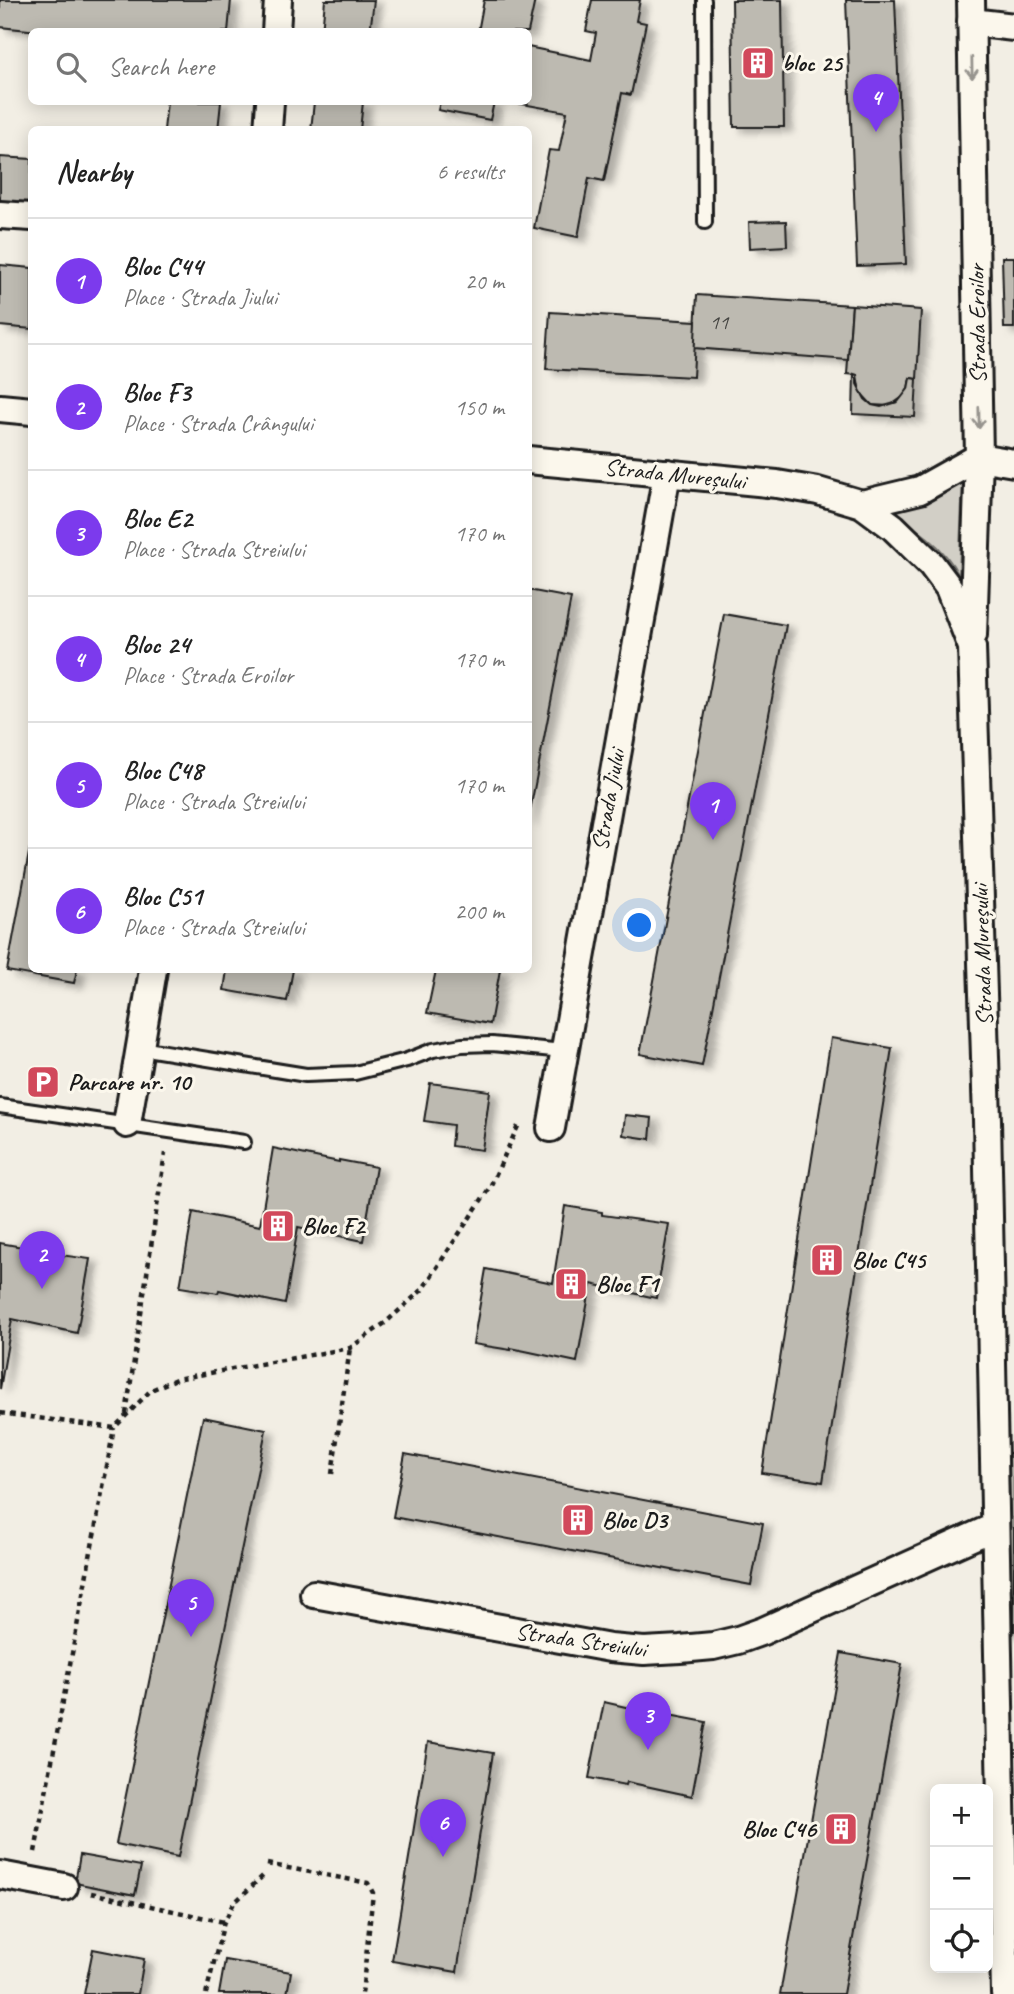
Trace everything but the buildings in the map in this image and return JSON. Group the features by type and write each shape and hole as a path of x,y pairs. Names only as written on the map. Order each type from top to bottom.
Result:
{"street":[{"path":"276,28 278,0"},
{"path":"971,11 1014,27"},
{"name":"Strada Eroilor","path":"971,11 979,457 972,648"},
{"path":"268,126 270,105"},
{"path":"0,215 28,218"},
{"path":"0,408 28,411"},
{"path":"862,504 920,490 979,457 1014,463"},
{"name":"Strada Mureșului","path":"532,460 818,491 862,504 893,527 931,564 949,589 972,648 988,1134 1005,1994"},
{"name":"Strada Jiului","path":"551,1128 667,473"},
{"path":"127,1124 152,973"},
{"name":"Strada Streiului","path":"314,1594 575,1643 644,1651 713,1646 763,1632 994,1527"},
{"path":"0,1875 64,1887"}],"lane":[{"path":"704,0 705,222"},
{"path":"140,1048 306,1075 355,1073 394,1064 433,1050 462,1045 492,1044 563,1051"},
{"path":"0,1106 244,1142"}],"path":[{"path":"30,1881 114,1428 151,1390 176,1379 350,1348 385,1323 422,1290 490,1187 519,1124"},
{"path":"126,1415 169,1130"},
{"path":"332,1474 350,1348"},
{"path":"0,1413 114,1428"},
{"path":"267,1864 368,1884 373,1893 362,1994"},
{"path":"206,1994 223,1922 234,1903 266,1873"},
{"path":"64,1887 223,1922"}],"shaded area":[{"path":"963,477 959,576 937,546 918,530 886,511 932,498"}],"place":[{"name":"bloc 25","path":"758,63"},
{"name":"Bloc 24","path":"876,132"},
{"name":"Bloc C44","path":"713,840"},
{"name":"Parcare nr. 10","path":"43,1082"},
{"name":"Bloc F2","path":"278,1226"},
{"name":"Bloc C45","path":"827,1260"},
{"name":"Bloc F1","path":"571,1284"},
{"name":"Bloc F3","path":"42,1289"},
{"name":"Bloc D3","path":"578,1520"},
{"name":"Bloc C48","path":"191,1637"},
{"name":"Bloc E2","path":"648,1750"},
{"name":"Bloc C46","path":"841,1829"},
{"name":"Bloc C51","path":"443,1857"}]}
